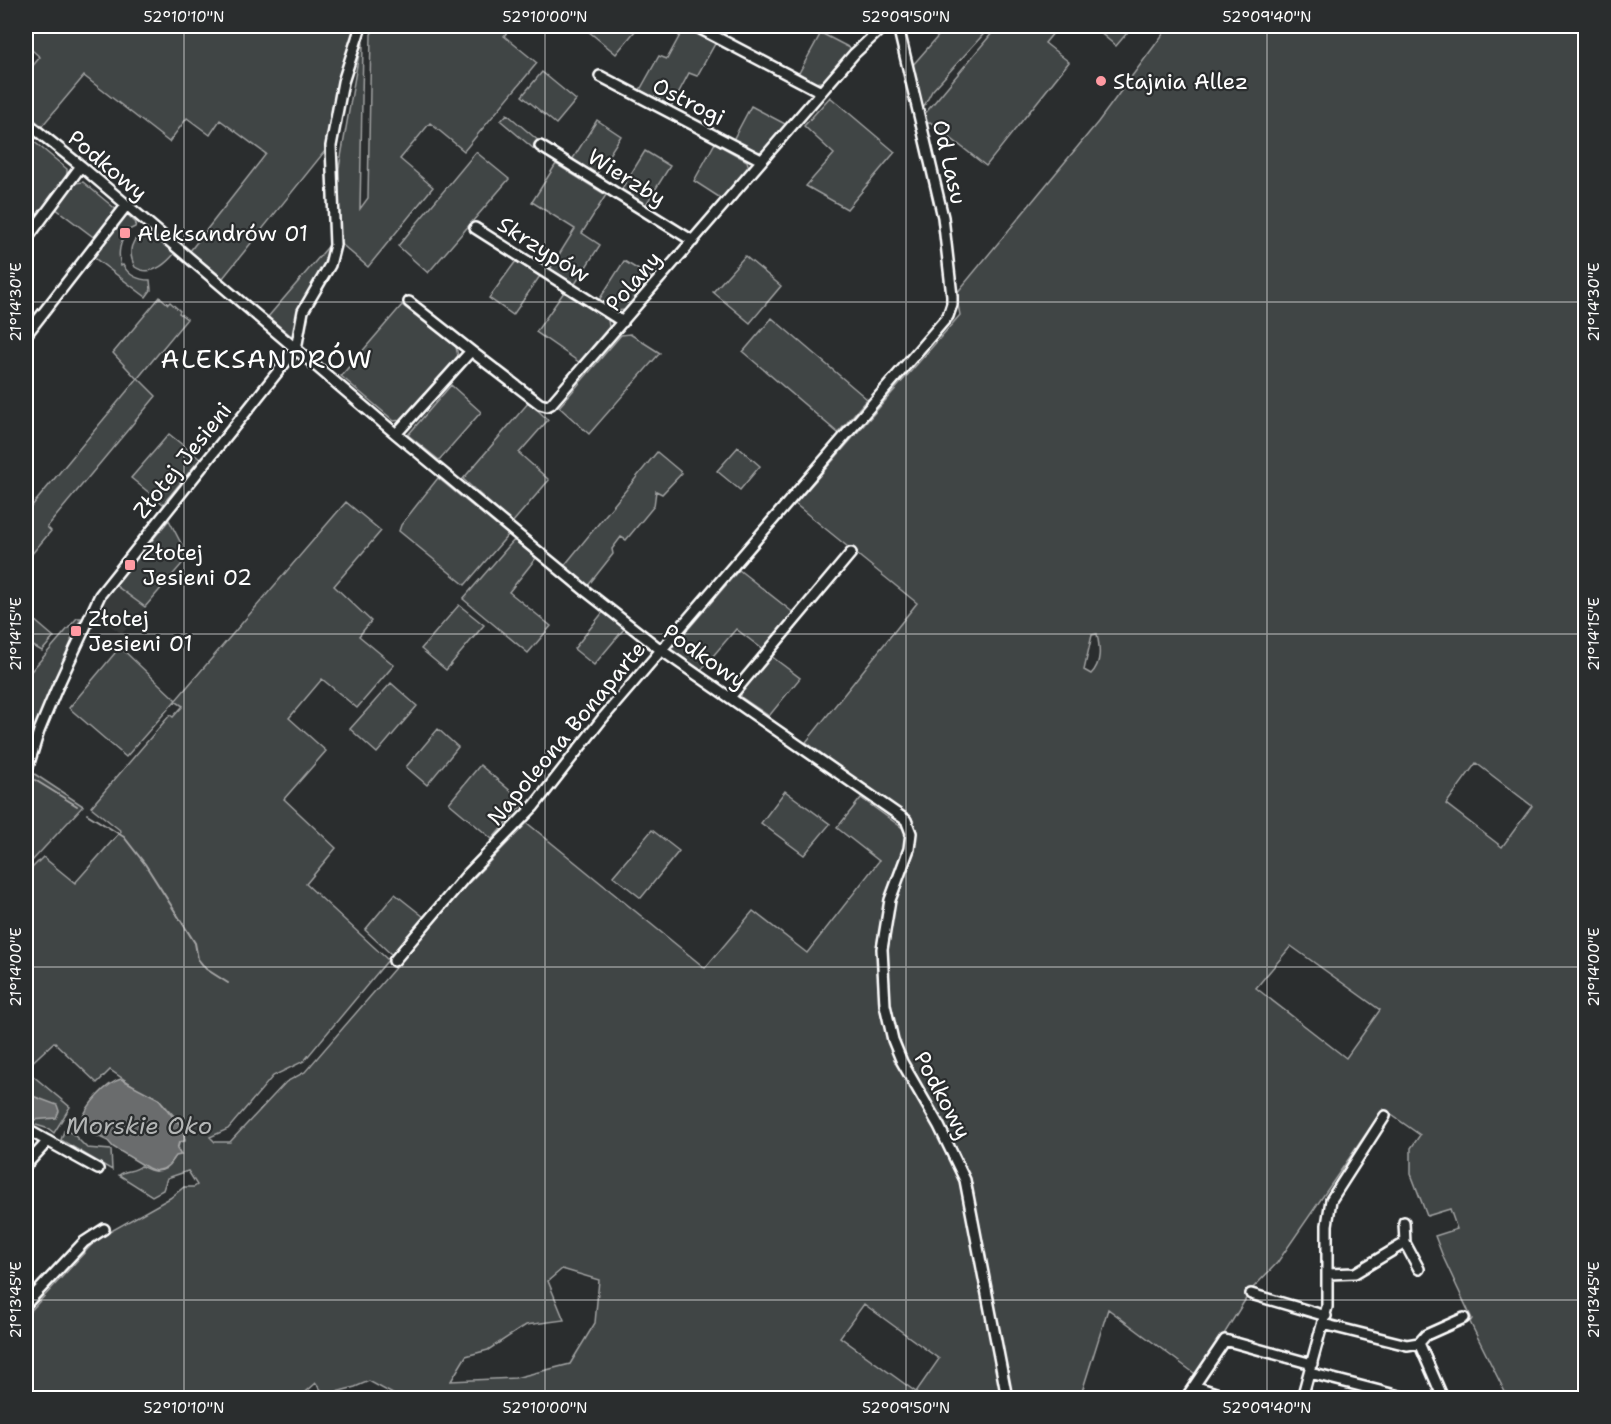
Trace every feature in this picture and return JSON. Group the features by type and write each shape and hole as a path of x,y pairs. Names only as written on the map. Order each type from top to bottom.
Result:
{"street":[{"name":"Złotej Jesieni","path":"26,773 39,731 56,690 100,595 296,349 303,311 333,256 335,245 331,146 343,82 362,26"},
{"path":"695,26 821,92"},
{"name":"Polany","path":"471,351 540,404 548,406 854,54 884,26"},
{"name":"Od Lasu","path":"898,26 943,217 952,296 951,308"},
{"name":"Ostrogi","path":"600,76 761,160"},
{"name":"Podkowy","path":"26,122 587,592 661,650 906,820 911,833 909,849 890,900 882,949 885,1005 893,1040 902,1062 939,1126 964,1180 1007,1398"},
{"name":"Wierzby","path":"540,146 693,241"},
{"path":"26,240 81,166"},
{"path":"26,335 126,206"},
{"name":"Skrzypów","path":"475,228 623,322"},
{"path":"396,434 471,351 409,302"},
{"name":"Napoleona Bonaparte","path":"394,961 466,876 534,806 602,719 945,320 951,308"},
{"path":"730,697 851,553"},
{"path":"1302,1398 1329,1297 1327,1225 1331,1200 1385,1116"},
{"path":"26,1129 98,1169"},
{"path":"26,1165 48,1141"},
{"path":"1404,1222 1405,1243 1419,1269"},
{"path":"26,1305 84,1242 104,1229"},
{"path":"1328,1274 1355,1273 1405,1243"},
{"path":"1251,1294 1324,1320 1407,1345 1419,1343 1426,1335 1464,1318"},
{"path":"1186,1398 1225,1340 1407,1398"},
{"path":"1419,1343 1443,1398"},
{"path":"1194,1386 1231,1398"}],"shaded area":[{"path":"26,26 357,26 329,146 223,278 190,251 266,154 220,120 210,135 187,118 169,142 84,76 42,126 26,113 26,74 40,57 26,45"},
{"path":"377,26 512,26 504,36 537,63 464,151 430,123 400,159 433,187 368,267 338,241 339,168 360,48 363,44 360,209 368,198 371,34"},
{"path":"582,26 629,26 635,31 616,54"},
{"path":"685,26 716,42 697,76 689,73 671,107 640,90 659,56 667,59"},
{"path":"947,26 991,26 932,91 922,110 912,66"},
{"path":"998,26 1059,26 1045,43 1069,62 986,166 930,122 926,125 923,116"},
{"path":"1092,26 1133,26 1116,46"},
{"path":"1169,26 1585,26 1585,1398 1508,1398 1470,1322 1472,1319 1435,1236 1457,1229 1450,1209 1427,1216 1411,1174 1411,1148 1420,1135 1383,1109 1277,1263 1252,1289 1198,1376 1108,1309 1080,1398 400,1398 369,1381 325,1395 316,1383 306,1392 305,1398 26,1398 26,1316 97,1239 170,1198 184,1187 197,1185 188,1171 167,1178 163,1190 152,1196 119,1175 141,1166 153,1171 162,1170 168,1166 176,1154 183,1126 159,1099 140,1090 110,1070 97,1083 54,1042 26,1068 26,874 43,857 75,883 121,831 91,807 170,715 173,717 183,706 175,701 126,757 69,708 120,647 176,700 346,502 381,531 334,586 371,621 359,636 394,665 357,708 322,679 289,718 326,751 284,799 336,848 306,884 388,960 304,1061 273,1076 228,1129 210,1137 215,1142 230,1142 286,1082 305,1072 464,888 527,823 705,968 753,911 807,953 879,861 837,828 861,798 904,829 913,821 806,742 917,603 795,504 960,315 956,294 1098,122","holes":["1097,634 1099,655 1095,670 1091,674 1084,670 1092,635","1476,763 1532,806 1502,847 1446,804","1291,946 1380,1010 1346,1058 1256,988","562,1269 599,1280 595,1323 570,1364 515,1378 451,1381 466,1356 488,1350 526,1325 564,1320 548,1281","864,1304 939,1359 916,1392 840,1337"]},
{"path":"821,33 852,49 825,81 815,83 799,73"},
{"path":"542,72 576,100 556,124 522,96"},
{"path":"830,97 895,152 847,209 806,186 834,154 804,126"},
{"path":"751,106 787,125 764,151 755,152 733,140"},
{"path":"507,114 540,142 534,149 501,121"},
{"path":"597,120 621,136 596,175 572,160"},
{"path":"32,140 67,169 67,177 26,231 26,148"},
{"path":"715,143 747,161 749,168 722,199 694,181"},
{"path":"645,151 670,166 645,206 621,190"},
{"path":"476,152 509,179 428,273 398,246"},
{"path":"556,164 606,195 582,233 600,245 575,284 550,269 575,229 532,202"},
{"path":"83,182 118,211 96,239 55,208 75,183"},
{"path":"124,215 128,215 136,223 135,227 127,229 122,234 124,236 119,258 121,266 123,265 134,277 150,280 151,290 146,297 92,256"},
{"path":"147,234 152,235 175,253 167,262 146,271 135,267 131,251 133,242"},
{"path":"332,242 326,264 300,311 294,338 268,317"},
{"path":"745,256 781,286 750,323 713,292"},
{"path":"516,261 540,276 513,315 489,298"},
{"path":"624,261 652,278 625,310 616,311 599,300"},
{"path":"564,292 608,320 609,327 579,362 536,332"},
{"path":"160,297 168,304 170,302 187,319 138,378 156,396 47,527 51,531 26,561 26,513 137,379 113,353"},
{"path":"402,305 456,347 458,356 401,420 394,421 341,376"},
{"path":"772,318 867,399 838,433 743,352"},
{"path":"630,334 660,353 589,434 559,407 621,335"},
{"path":"451,385 481,412 439,460 408,435"},
{"path":"529,402 548,420 519,453 549,480 512,523 463,479"},
{"path":"169,434 200,459 163,504 131,478"},
{"path":"738,447 760,466 740,490 717,471"},
{"path":"657,452 682,473 662,494 656,491 654,506 626,540 621,537 612,549 613,554 587,587 564,566"},
{"path":"438,478 508,535 465,585 399,531 401,525"},
{"path":"169,520 188,557 145,607 115,585"},
{"path":"514,540 536,558 509,592 551,626 528,653 463,599"},
{"path":"739,570 795,614 765,651 736,629 701,670 671,649"},
{"path":"115,585 145,607 122,634 99,617 106,598"},
{"path":"459,605 484,625 446,670 421,649"},
{"path":"603,612 624,629 594,665 574,649"},
{"path":"26,613 54,637 42,651 26,642"},
{"path":"77,618 81,618 71,640 73,642 26,746 26,677"},
{"path":"771,656 800,678 769,716 741,697 741,693"},
{"path":"391,683 417,706 377,753 350,729"},
{"path":"438,729 458,747 427,785 406,767"},
{"path":"480,765 521,800 521,806 492,839 449,803"},
{"path":"33,773 83,806 31,862 26,858 26,806"},
{"path":"785,791 830,824 804,855 761,823"},
{"path":"652,830 679,851 641,898 613,876"},
{"path":"395,894 424,917 392,955 365,930"},
{"path":"26,1070 70,1107 54,1133 49,1129 26,1122"},
{"path":"64,1131 72,1133 87,1148 111,1150 112,1170 61,1140"}],"water":[{"name":"Morskie Oko","path":"121,1079 159,1099 176,1121 183,1126 185,1141 179,1142 177,1149 181,1155 176,1156 163,1169 155,1171 148,1168 113,1147 108,1141 93,1134 82,1120 97,1096 109,1085"},
{"path":"30,1095 57,1105 59,1111 56,1118 32,1120 26,1116 26,1096"}],"waterway":[{"path":"35,780 77,806"},
{"path":"87,814 124,837 145,864 195,943 198,959 206,969 228,983"}],"place":[{"name":"Stajnia Allez","path":"1101,81"},
{"name":"Aleksandrów 01","path":"125,233"},
{"name":"Złotej Jesieni 02","path":"130,565"},
{"name":"Złotej Jesieni 01","path":"76,631"}],"district":[{"name":"ALEKSANDRÓW","path":"267,359"}]}
